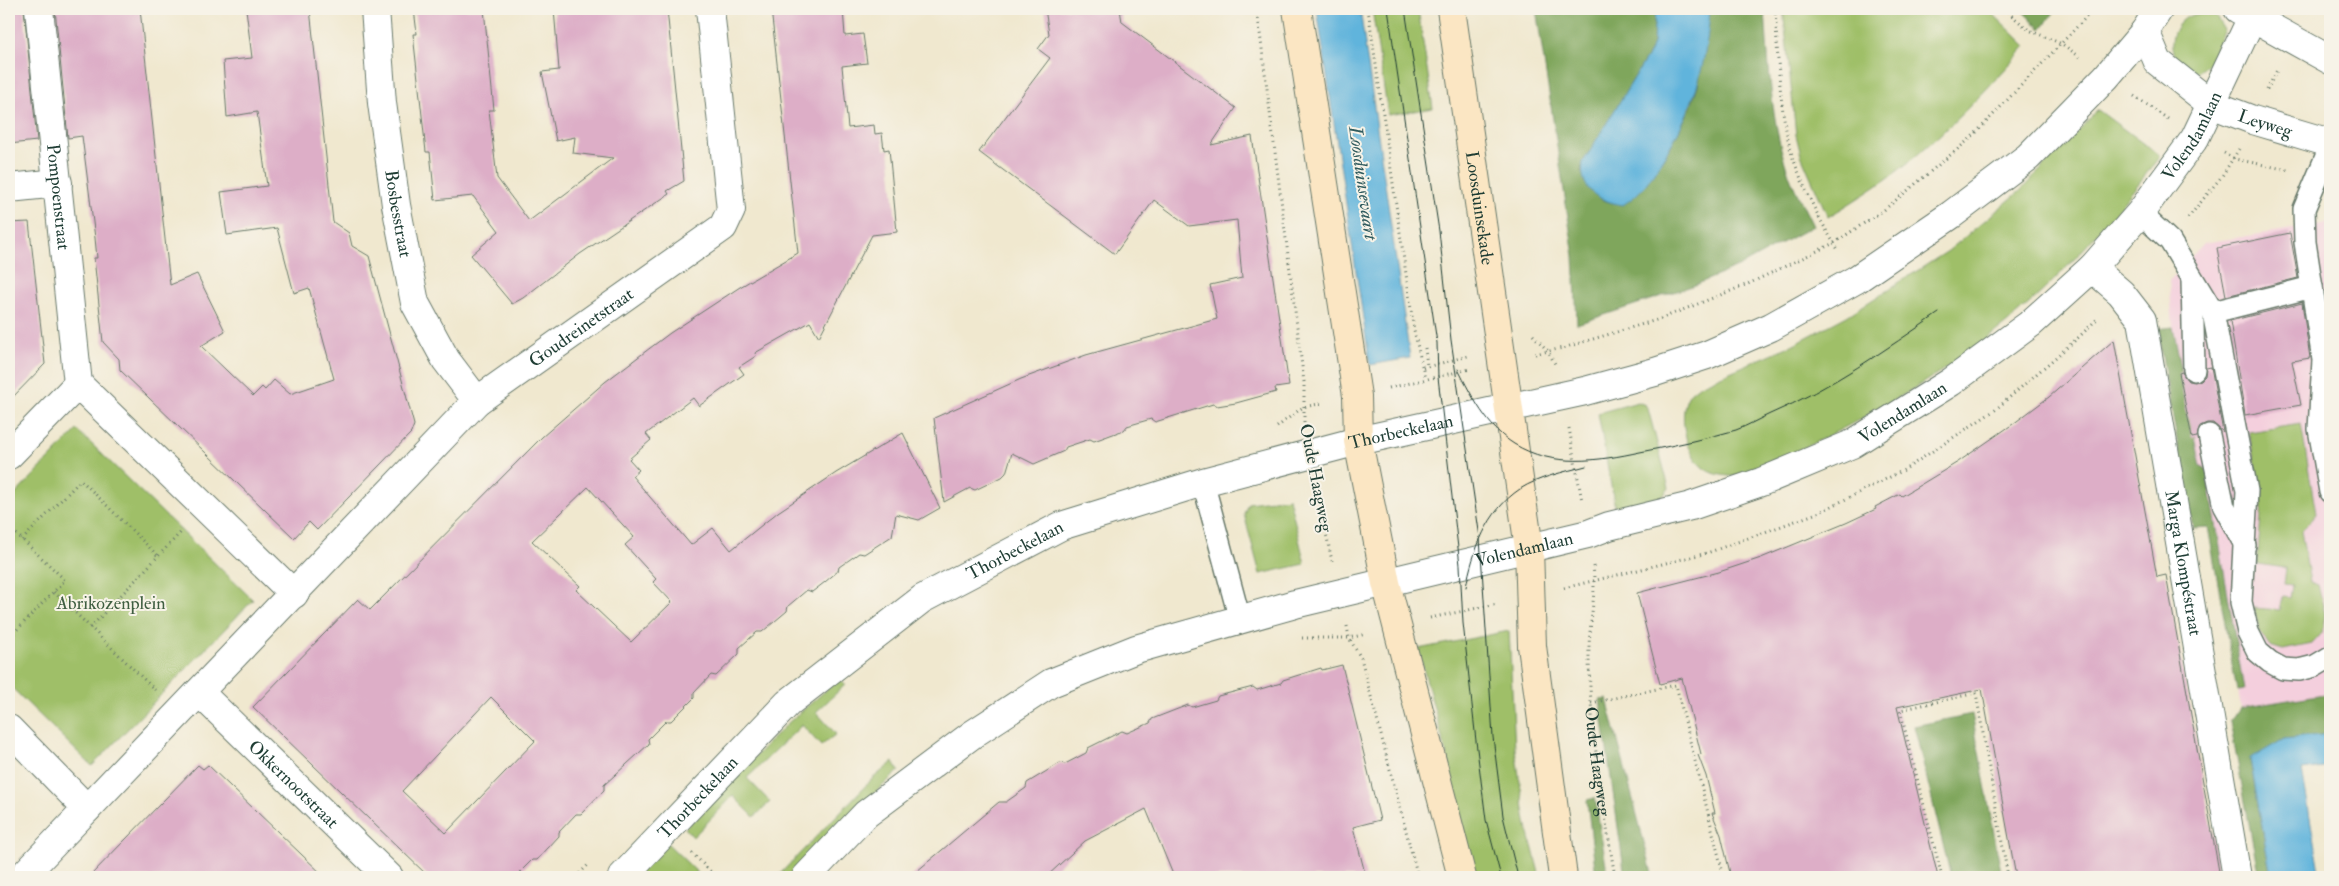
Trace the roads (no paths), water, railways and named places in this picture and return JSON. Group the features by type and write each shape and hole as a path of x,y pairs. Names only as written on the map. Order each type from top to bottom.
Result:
{"main road":[{"path":"1297,9 1357,396 1358,441 1386,583 1462,877"},
{"name":"Loosduinsekade","path":"1451,9 1510,408"},
{"path":"1510,408 1529,548 1532,596 1532,646 1563,877"}],"street":[{"name":"Pompoenstraat","path":"39,9 78,384"},
{"name":"Bosbesstraat","path":"375,9 382,103 396,205 415,303 446,360 477,401"},
{"name":"Goudreinetstraat","path":"294,594 477,401 723,226 731,210 710,9"},
{"path":"1510,408 1655,372 1707,355 1771,327 1857,279 1951,215 2028,157 2106,77 2145,32 2159,9"},
{"path":"2249,11 2330,60"},
{"name":"Volendamlaan","path":"1386,583 1588,534 1610,526 1691,506 1761,482 1852,444 1951,382 2030,324 2092,268 2140,213 2195,138 2249,11"},
{"name":"Leyweg","path":"2145,32 2158,62 2211,104 2330,145"},
{"path":"9,188 58,183"},
{"name":"Marga Klompéstraat","path":"2092,268 2121,293 2142,320 2237,877"},
{"path":"9,455 78,384 294,594 22,877"},
{"name":"Thorbeckelaan","path":"622,877 788,703 922,599 1061,526 1203,482 1358,441 1510,408"},
{"path":"806,877 866,814 973,734 1051,683 1136,649 1386,583"},
{"name":"Okkernootstraat","path":"199,692 389,877"},
{"path":"9,730 87,809"}],"lane":[{"path":"2330,145 2304,209 2305,242 2323,360 2319,429 2330,492"},
{"path":"2140,213 2170,241 2213,312 2247,490 2241,602 2248,632 2258,652 2270,662 2284,669 2300,670 2315,666 2330,657"},
{"path":"2192,279 2194,370"},
{"path":"2213,312 2312,287"},
{"path":"2209,435 2224,507 2245,545"},
{"path":"1203,482 1240,620"}],"water":[{"name":"Loosduinsevaart","path":"1317,9 1360,9 1410,358 1370,365"},
{"path":"1655,9 1710,9 1706,49 1702,69 1690,106 1673,142 1645,185 1623,205 1598,197 1587,187 1584,180 1583,162 1650,52 1653,43"},
{"path":"2330,734 2330,766 2302,770 2320,877 2271,877 2250,759 2284,739"}],"tram line":[{"path":"1388,9 1437,343 1438,377 1460,565 1463,623 1486,820 1501,877"},
{"path":"1405,9 1439,231 1451,340 1480,538 1493,737 1503,816 1518,877"},
{"path":"1458,369 1481,411 1496,429 1514,444 1544,457 1592,460 1688,442 1744,427 1793,404 1836,380 1939,313"},
{"path":"1466,587 1477,546 1483,533 1490,520 1508,498 1535,481 1586,466"}],"park label":[{"name":"Abrikozenplein","path":"111,603"}]}
